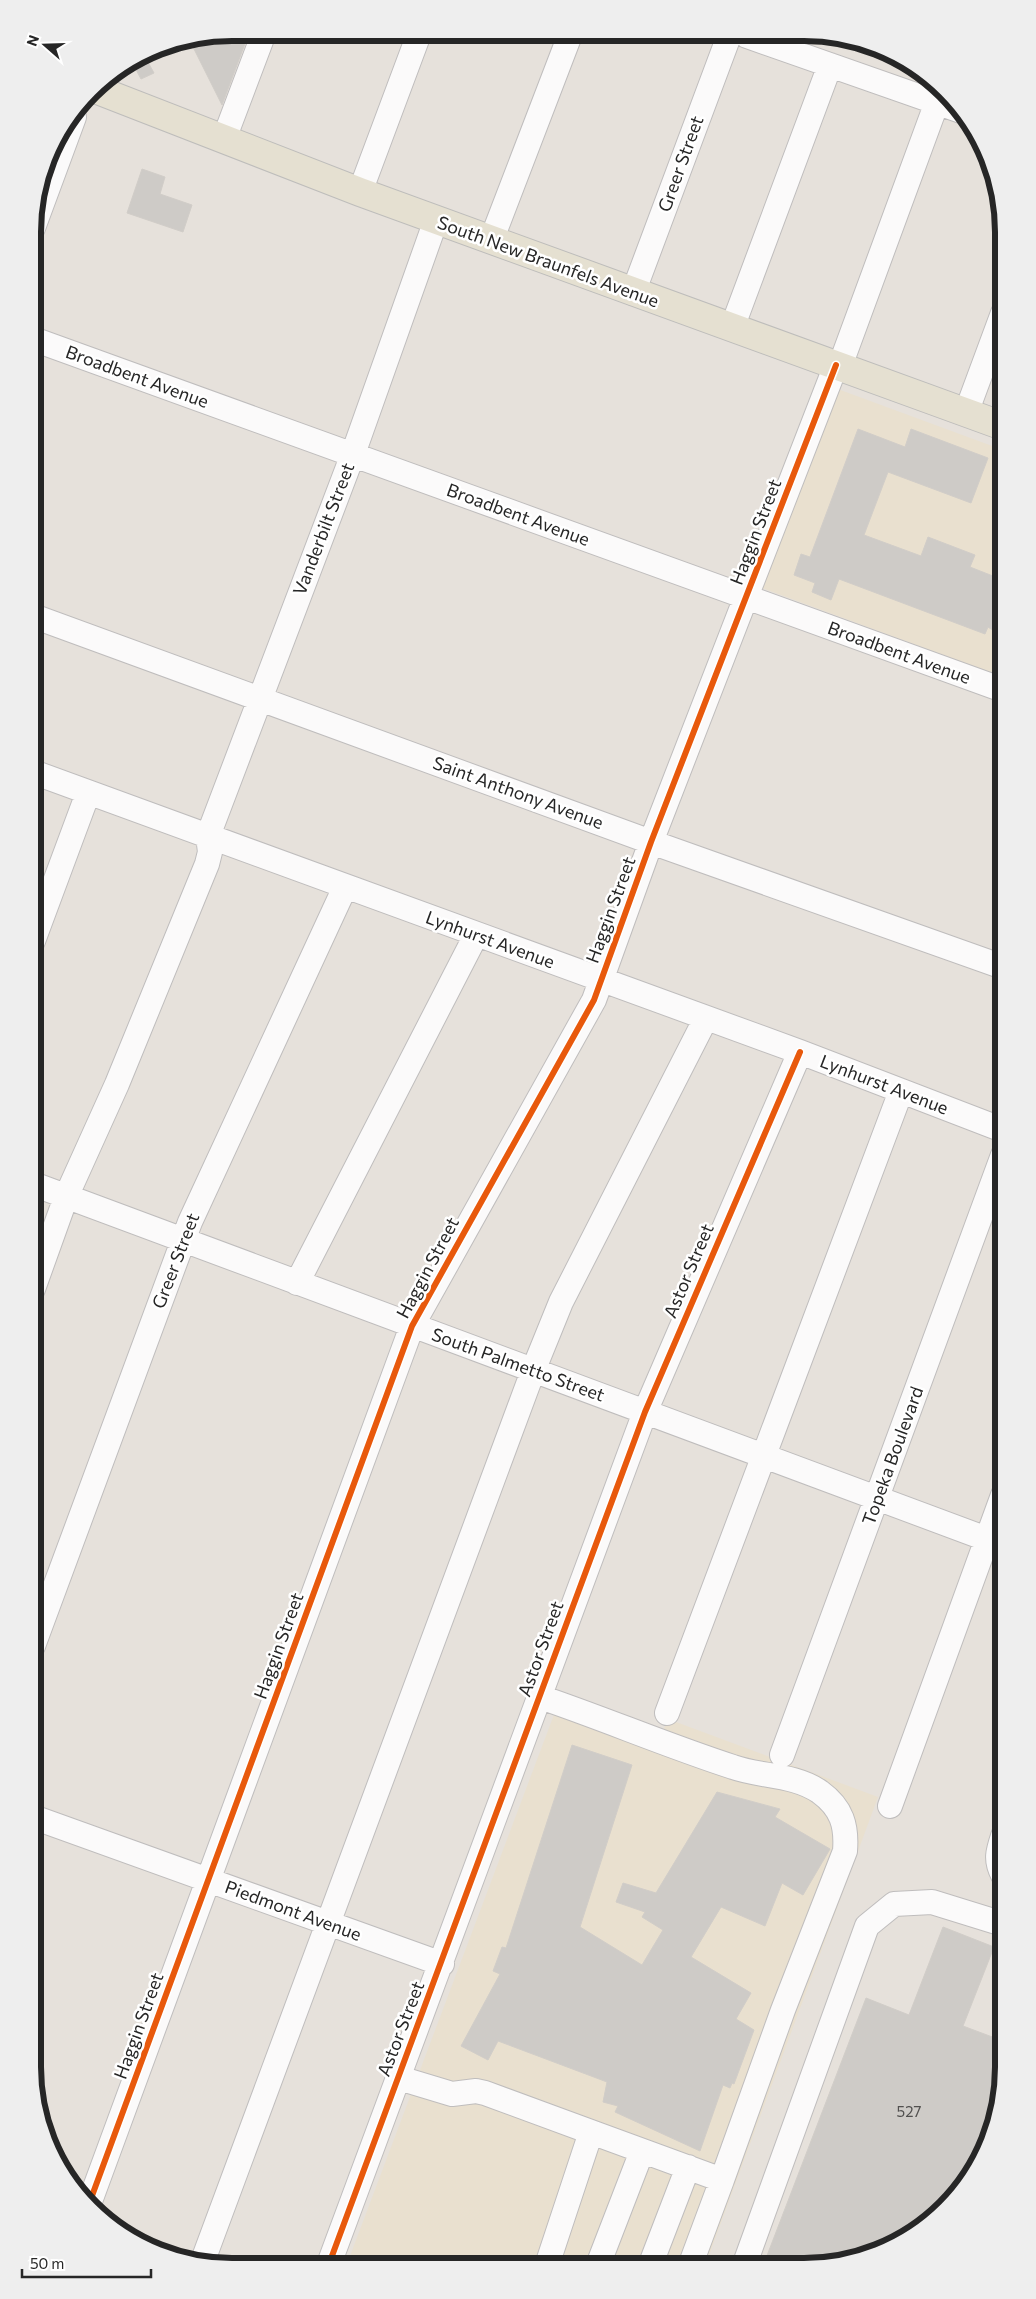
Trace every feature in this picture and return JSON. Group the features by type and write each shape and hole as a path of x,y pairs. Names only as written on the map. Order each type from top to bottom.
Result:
{"main road":[{"name":"South New Braunfels Avenue","path":"103,92 492,241 995,423"}],"street":[{"path":"224,140 261,41"},
{"path":"360,192 416,41"},
{"path":"492,241 568,41"},
{"name":"Greer Street","path":"633,293 727,41"},
{"path":"763,41 947,106"},
{"path":"732,328 830,64"},
{"name":"Haggin Street","path":"92,2196 412,1326 594,1000 651,842 838,366 937,102"},
{"path":"45,196 66,139"},
{"name":"Vanderbilt Street","path":"208,836 353,454 436,220"},
{"path":"966,413 995,337"},
{"name":"Broadbent Avenue","path":"41,342 995,687"},
{"name":"Saint Anthony Avenue","path":"41,619 651,842 995,965"},
{"name":"Lynhurst Avenue","path":"41,775 800,1052 995,1127"},
{"path":"41,919 88,793"},
{"path":"41,1267 66,1197 117,1084 207,864 210,852 208,836"},
{"name":"Greer Street","path":"41,1624 183,1241 345,887"},
{"path":"297,1283 476,935"},
{"path":"205,2256 533,1371 561,1302 706,1018"},
{"name":"Astor Street","path":"331,2258 442,1964 645,1412 800,1052"},
{"path":"667,1713 901,1091"},
{"name":"Topeka Boulevard","path":"782,1755 995,1177"},
{"name":"South Palmetto Street","path":"41,1187 995,1542"},
{"path":"890,1806 995,1542"},
{"path":"540,1697 735,1768 778,1775 818,1791 829,1800 840,1814 847,1831 845,1851 783,2010 693,2258"},
{"name":"Piedmont Avenue","path":"41,1820 442,1964"},
{"path":"747,2258 867,1926 894,1904 932,1902 995,1922"},
{"path":"399,2078 452,2094 476,2091 485,2093 722,2180"},
{"path":"549,2258 592,2132"},
{"path":"601,2258 642,2151"},
{"path":"653,2258 688,2167"}],"shaded area":[{"path":"835,388 995,447 995,674 762,588"},
{"path":"558,1704 659,1741 668,1719 878,1797 708,2258 349,2258"}],"building":[{"path":"246,41 222,105 192,46"},
{"path":"147,61 154,73 141,79 135,68"},
{"path":"142,169 165,177 160,194 192,205 183,232 127,213"},
{"path":"858,429 905,447 911,429 988,458 971,503 888,472 864,535 921,556 928,537 975,555 970,567 995,577 995,632 988,627 985,634 839,579 831,600 812,592 815,583 794,575 801,554 810,557"},
{"path":"572,1745 632,1765 580,1927 642,1965 663,1930 642,1917 645,1912 616,1902 623,1883 656,1893 717,1792 780,1809 775,1817 830,1849 803,1895 782,1883 765,1926 721,1907 691,1957 751,1993 736,2019 754,2030 734,2084 732,2083 730,2088 723,2085 700,2151 615,2112 618,2106 603,2102 607,2082 498,2041 488,2060 461,2046 500,1974 493,1971 502,1947 506,1948"},
{"path":"943,1927 994,1947 963,2026 995,2038 995,2067 993,2092 985,2128 963,2173 930,2210 910,2226 877,2243 865,2248 829,2256 766,2258 866,1998 909,2015"}],"cycle path":[{"path":"92,2196 412,1326 594,1000 651,842 836,365"},
{"path":"331,2258 645,1412 800,1052"}]}
